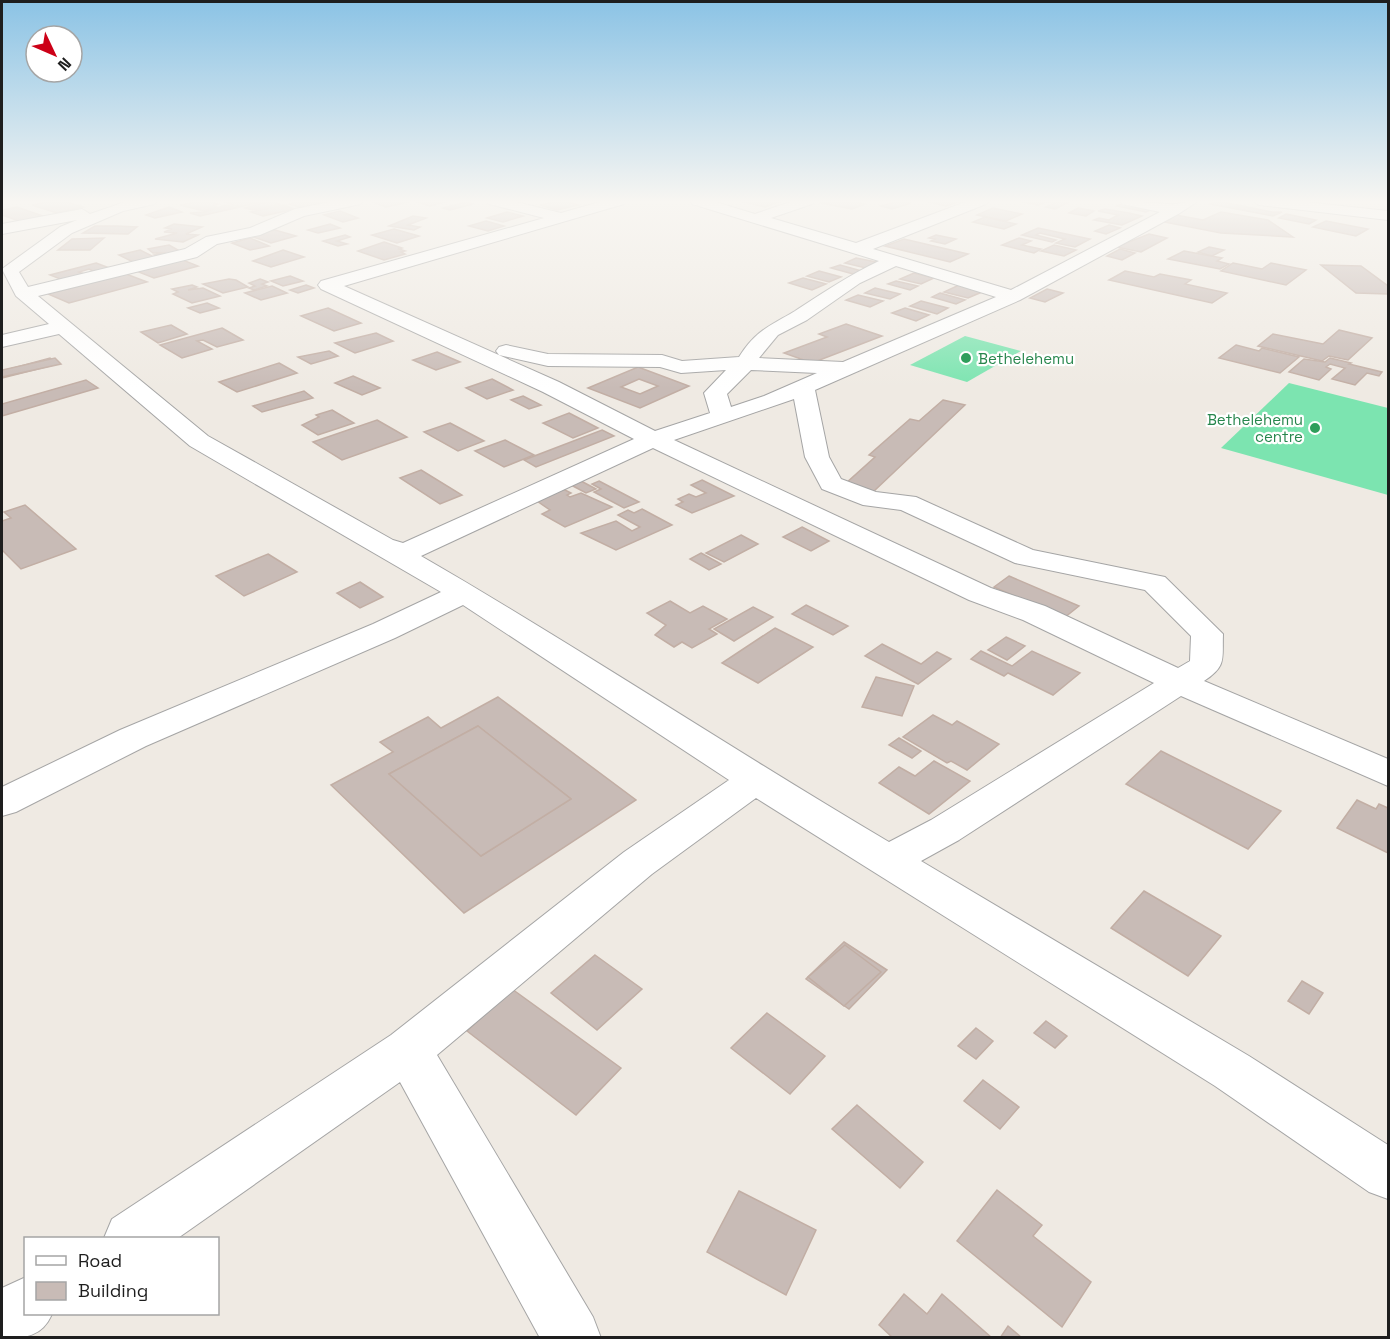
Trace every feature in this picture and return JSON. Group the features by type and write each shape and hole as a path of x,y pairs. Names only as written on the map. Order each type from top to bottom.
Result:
{"street":[{"path":"24,294 148,263"},
{"path":"402,263 327,285 458,343 653,439 948,579 1034,613 1180,681 1389,773"},
{"path":"723,417 714,393 745,364 756,346 771,331 800,316 854,279 887,263"},
{"path":"906,263 1013,296"},
{"path":"383,546 406,552 653,439 723,417 846,369 1013,296 1074,263"},
{"path":"5,271 24,294 199,441 510,620 755,780 1232,1071 1389,1174"},
{"path":"2,341 62,327"},
{"path":"458,343 475,342 548,360 662,361 681,367 745,364 846,369"},
{"path":"803,387 817,457 831,484 872,499 908,503 1025,557 1155,583 1207,634 1206,665 945,830 888,861"},
{"path":"2,803 133,738 384,631 464,593"},
{"path":"133,1237 408,1050 638,863 755,780"},
{"path":"408,1050 572,1338"},
{"path":"2,1321 24,1307"}],"green space":[{"name":"Bethelehemu","path":"965,336 1021,351 967,382 910,365"},
{"name":"Bethelehemu centre","path":"1289,383 1388,408 1388,495 1221,448"}],"building":[{"path":"94,263 112,269 97,273 89,269 79,272 90,276 68,282 50,275"},
{"path":"164,263 192,263 198,266 154,278 136,271"},
{"path":"260,263 283,263 271,267"},
{"path":"847,263 881,263 870,269"},
{"path":"1191,263 1229,264 1220,269"},
{"path":"1232,263 1262,269 1273,263 1306,270 1286,285 1221,271"},
{"path":"840,265 862,271 853,274 831,268"},
{"path":"1321,265 1361,266 1388,286 1388,294 1356,293"},
{"path":"819,271 841,277 829,282 807,276"},
{"path":"1125,271 1154,277 1160,274 1191,280 1185,284 1227,293 1212,303 1109,280"},
{"path":"914,273 934,278 921,284 900,279"},
{"path":"126,274 147,282 69,303 48,294"},
{"path":"290,276 303,281 283,286 271,281"},
{"path":"803,278 826,284 812,290 789,283"},
{"path":"229,279 248,287 223,293 203,284"},
{"path":"260,279 268,282 262,284 267,286 254,290 249,288 255,286 249,283"},
{"path":"896,281 918,286 910,290 888,284"},
{"path":"192,285 197,287 188,290 203,288 220,296 192,303 173,294 178,292 172,289"},
{"path":"306,285 314,288 298,293 290,290"},
{"path":"959,285 982,292 968,298 944,292"},
{"path":"272,286 287,293 261,300 245,293"},
{"path":"875,288 900,294 890,299 865,293"},
{"path":"1047,289 1063,293 1045,302 1030,298"},
{"path":"940,293 965,300 956,304 932,297"},
{"path":"858,295 883,301 870,307 846,300"},
{"path":"921,301 948,308 937,314 910,306"},
{"path":"207,303 219,308 200,313 188,308"},
{"path":"328,308 361,323 334,331 301,316"},
{"path":"905,308 929,315 916,321 892,313"},
{"path":"846,324 882,336 812,363 784,353 827,337 819,334"},
{"path":"171,325 187,334 158,343 141,332"},
{"path":"222,328 243,340 217,347 203,340 197,341 212,349 182,358 160,345"},
{"path":"1339,330 1372,338 1348,360 1329,356 1322,361 1258,346 1273,334 1323,344"},
{"path":"376,333 393,341 355,353 335,343"},
{"path":"1236,345 1259,351 1262,348 1299,357 1280,373 1219,358"},
{"path":"329,351 338,356 311,364 298,357"},
{"path":"437,352 460,362 436,370 413,360"},
{"path":"50,358 58,364 2,378 2,371"},
{"path":"55,358 61,364 2,377 2,370"},
{"path":"1330,358 1382,372 1379,376 1367,373 1355,385 1332,379 1345,368 1330,364 1326,367 1331,369 1319,380 1289,372 1304,359 1325,362"},
{"path":"279,363 297,373 237,392 219,382"},
{"path":"638,367 689,386 640,408 588,388","holes":["639,379 658,386 640,394 621,387"]},
{"path":"353,376 380,388 362,395 335,383"},
{"path":"492,379 513,390 487,399 466,388"},
{"path":"86,380 98,388 2,416 2,404"},
{"path":"304,391 313,398 262,412 253,406"},
{"path":"523,396 541,405 529,409 511,400"},
{"path":"943,400 965,405 872,493 844,485 875,457 869,455 910,419 919,421"},
{"path":"332,410 354,423 318,435 302,425 319,417 316,415"},
{"path":"569,413 598,428 573,438 543,423"},
{"path":"377,420 407,437 342,460 313,442"},
{"path":"450,423 484,441 458,451 424,432"},
{"path":"602,430 614,436 536,467 524,460"},
{"path":"505,440 534,455 504,467 475,451"},
{"path":"421,470 462,495 440,504 400,478"},
{"path":"702,480 734,496 692,513 676,505 683,502 678,499 689,494 696,497 706,493 691,485"},
{"path":"581,481 596,489 586,493 571,485"},
{"path":"599,481 639,502 624,508 594,492 601,489 592,484"},
{"path":"561,488 571,493 567,495 570,497 581,493 612,507 565,527 542,514 550,510 534,499"},
{"path":"25,505 76,549 21,569 2,550 2,521 11,518 4,512"},
{"path":"642,509 672,525 616,550 581,533 616,521 632,531 640,527 618,515 628,510 634,513"},
{"path":"802,527 829,541 811,551 783,537"},
{"path":"741,535 758,544 724,562 706,553"},
{"path":"701,553 721,564 709,570 690,559"},
{"path":"268,554 297,572 244,596 216,576"},
{"path":"1009,576 1079,606 1064,618 994,587"},
{"path":"360,582 383,597 360,608 337,593"},
{"path":"670,601 690,613 703,606 727,619 709,629 717,634 692,648 682,642 674,647 655,635 666,625 647,613"},
{"path":"806,605 848,626 833,635 792,614"},
{"path":"753,607 773,617 734,641 714,629"},
{"path":"775,628 813,647 758,683 722,663"},
{"path":"1006,637 1025,646 1007,660 988,650"},
{"path":"882,644 921,664 937,652 951,659 918,684 865,656"},
{"path":"981,651 1012,666 1032,651 1080,673 1053,695 1008,673 1004,676 971,659"},
{"path":"876,677 914,686 902,716 862,707"},
{"path":"498,697 636,800 464,913 331,785 393,752 380,742 428,717 441,728","holes":["478,726 571,799 481,856 389,774"]},
{"path":"933,715 952,725 957,721 999,744 967,770 951,761 947,763 903,737"},
{"path":"478,726 571,799 481,856 389,774"},
{"path":"899,738 921,751 912,758 889,745"},
{"path":"1161,751 1281,811 1248,849 1126,784"},
{"path":"934,761 970,781 929,814 879,783 899,767 915,776"},
{"path":"1357,800 1376,809 1379,804 1388,808 1388,853 1337,828"},
{"path":"1144,891 1221,936 1188,976 1111,928"},
{"path":"844,942 887,970 849,1009 806,979"},
{"path":"845,945 881,972 844,1006 808,977"},
{"path":"595,955 642,989 597,1030 551,993"},
{"path":"1302,981 1323,993 1309,1014 1288,1001"},
{"path":"512,989 621,1068 576,1115 467,1031"},
{"path":"767,1013 825,1056 790,1094 731,1048"},
{"path":"1046,1021 1067,1036 1055,1048 1034,1033"},
{"path":"976,1028 993,1041 976,1059 958,1046"},
{"path":"983,1080 1019,1107 1000,1129 964,1101"},
{"path":"857,1105 923,1162 900,1188 832,1129"},
{"path":"997,1190 1042,1225 1033,1236 1091,1282 1062,1327 957,1241"},
{"path":"739,1191 816,1230 786,1295 707,1252"},
{"path":"904,1294 927,1314 942,1294 992,1338 893,1338 879,1325"},
{"path":"1008,1326 1022,1338 1000,1338"}],"place":[{"name":"Bethelehemu","path":"966,358"},
{"name":"Bethelehemu centre","path":"1315,428"}]}
